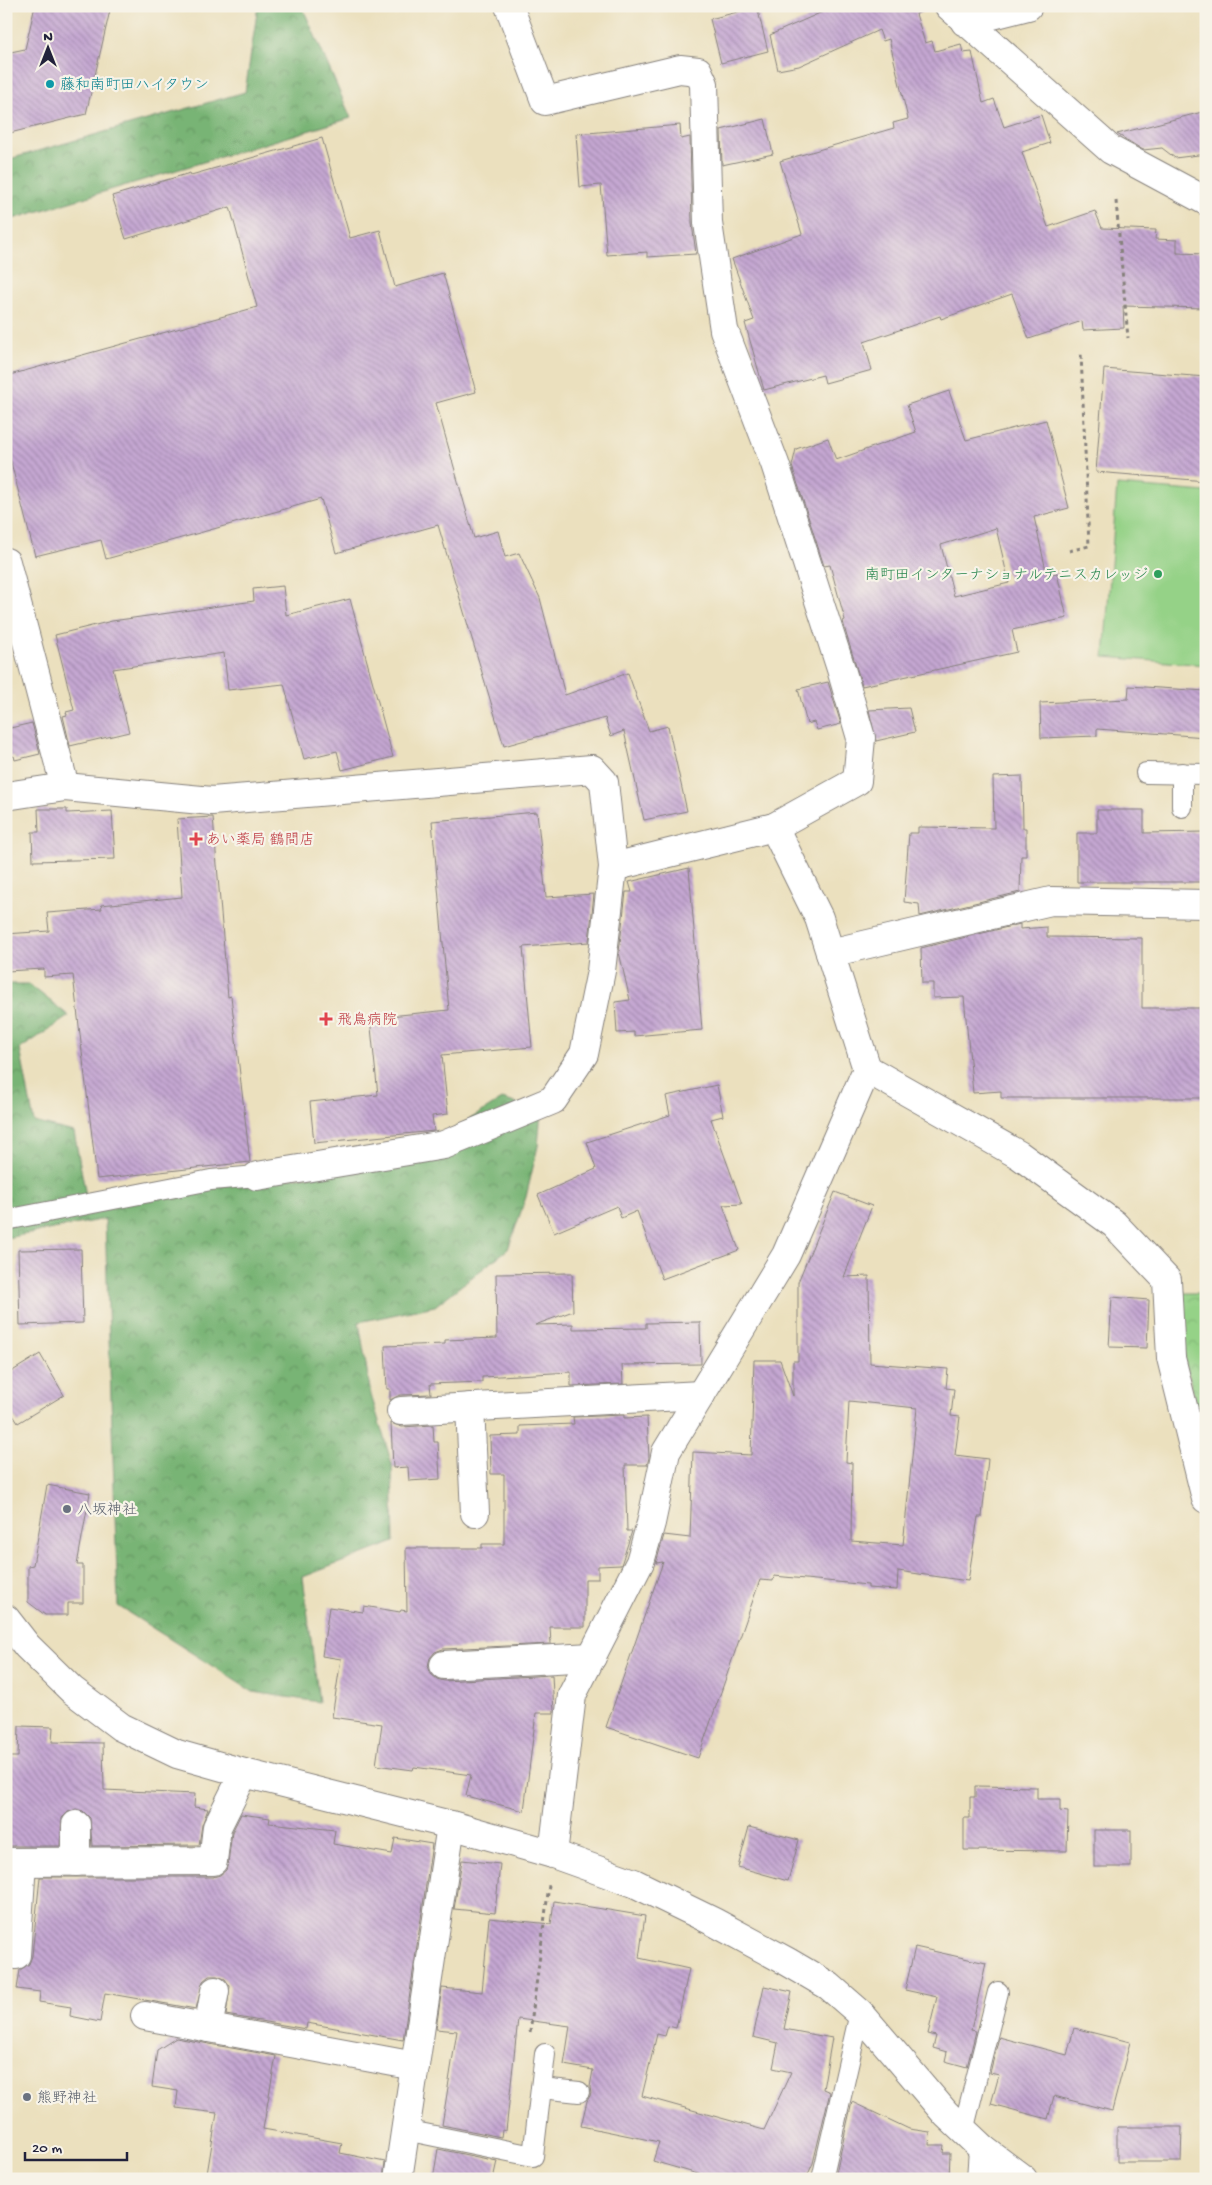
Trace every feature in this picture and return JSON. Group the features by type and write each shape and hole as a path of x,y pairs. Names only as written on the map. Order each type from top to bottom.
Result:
{"street":[{"path":"509,6 545,101 680,69 698,71 704,84 708,223 724,330 775,464 841,669 861,738 857,781 774,827 613,867"},
{"path":"957,14 1028,6"},
{"path":"957,14 1111,150 1206,202"},
{"path":"1179,188 1206,181"},
{"path":"6,562 64,787"},
{"path":"6,796 64,787 212,801 592,770 604,782 613,867 601,971 584,1054 553,1100 444,1145 257,1176"},
{"path":"553,1854 572,1694 640,1562 651,1523 666,1452 786,1256 867,1069 818,918 774,827"},
{"path":"830,953 1051,901 1206,904"},
{"path":"867,1069 1019,1155 1114,1224 1167,1280 1171,1358 1206,1499"},
{"path":"401,1411 702,1395"},
{"path":"470,1407 475,1514"},
{"path":"6,1619 27,1646 72,1690 121,1727 177,1754 244,1773 451,1825 553,1854 634,1884 714,1922 788,1962 829,1986 860,2013 946,2114 983,2149 1023,2179"},
{"path":"444,1664 592,1657"},
{"path":"16,1955 14,1862 214,1861 217,1828 244,1773"},
{"path":"76,1825 76,1862"},
{"path":"398,2179 451,1825"},
{"path":"208,2028 215,1991"},
{"path":"145,2016 415,2066"},
{"path":"981,2179 983,2149"}],"lane":[{"path":"1146,773 1206,774"},
{"path":"1182,774 1182,807"},
{"path":"6,1220 211,1180 257,1176"},
{"path":"963,2131 998,1992"},
{"path":"822,2179 860,2013"},
{"path":"405,2130 533,2156 540,2088 537,2047"},
{"path":"540,2088 579,2092"}],"path":[{"path":"1116,201 1128,338"},
{"path":"1069,550 1089,546 1081,353"},
{"path":"537,2047 530,2023 553,1854"}],"green space":[{"path":"258,6 302,6 351,118 6,221 6,160 245,92"},
{"name":"南町田インターナショナルテニスカレッジ","path":"1117,485 1206,492 1206,665 1104,657"},
{"path":"6,984 29,984 69,1016 20,1049 34,1122 74,1132 87,1201 396,1166 502,1099 541,1111 538,1146 526,1197 508,1249 435,1306 359,1322 371,1395 392,1464 394,1542 303,1577 319,1702 253,1692 118,1606 105,1219 6,1238"},
{"path":"1180,1293 1206,1293 1206,1409 1198,1409 1184,1358"}],"building":[{"name":"藤和南町田ハイタウン","path":"35,6 111,6 86,114 6,134 6,53 25,49"},
{"path":"836,6 933,6 916,14 925,43 932,41 935,51 961,44 963,53 972,52 983,103 994,99 1004,127 1041,115 1050,143 1022,152 1048,227 1095,211 1102,228 1156,230 1155,239 1177,240 1177,253 1206,254 1206,308 1123,306 1124,328 1083,330 1082,321 1029,339 1012,294 941,319 940,316 864,342 872,370 825,383 823,375 764,390 745,323 754,320 732,259 802,234 780,161 894,128 893,123 908,119 889,39 883,41 879,30 799,66 778,70 770,35"},
{"path":"757,7 768,51 721,63 710,19"},
{"path":"1206,111 1206,154 1175,158 1162,148 1143,150 1117,134"},
{"path":"765,119 773,154 722,165 721,130"},
{"path":"680,125 681,139 690,137 692,224 696,254 647,257 647,252 607,255 601,185 580,187 576,134"},
{"path":"322,138 350,238 380,230 395,287 443,273 476,392 436,403 474,538 498,531 505,557 519,553 540,598 565,695 628,673 649,731 668,726 687,811 644,820 624,731 611,736 605,718 504,746 438,525 336,553 321,499 106,559 101,540 35,556 6,443 6,376 257,307 230,207 126,239 112,196"},
{"path":"1104,369 1206,377 1206,481 1096,472"},
{"path":"949,391 966,440 1046,420 1069,508 1034,517 1047,575 1057,573 1067,618 1012,630 1017,652 862,686 845,630 843,621 845,620 830,565 824,566 792,466 796,449 828,438 836,460 916,432 907,405","holes":["996,528 1009,583 954,596 941,545"]},
{"path":"283,586 286,615 350,599 393,757 342,770 337,751 304,759 284,684 228,690 224,653 113,669 129,732 70,746 63,716 67,715 66,712 74,710 55,635 112,621 254,601 253,589"},
{"path":"828,682 841,724 817,730 814,722 807,724 798,689"},
{"path":"1129,686 1206,691 1206,737 1097,729 1097,736 1041,738 1040,703 1128,699"},
{"path":"909,708 915,732 876,741 869,710"},
{"path":"32,723 40,754 15,760 14,756 6,758 6,729"},
{"path":"1022,776 1023,828 1026,828 1026,856 1021,856 1020,892 920,916 919,904 904,902 909,833 918,833 918,827 994,828 993,777"},
{"path":"38,809 67,809 67,813 112,811 115,859 33,861 32,832 39,832"},
{"path":"1097,810 1144,810 1144,833 1206,832 1206,882 1077,882 1077,833 1097,833"},
{"path":"537,812 546,897 594,894 589,942 523,947 532,1047 442,1055 448,1114 432,1116 434,1131 314,1143 310,1102 378,1095 370,1018 449,1010 432,821"},
{"path":"213,817 228,997 231,996 250,1162 97,1179 73,975 44,977 44,969 6,971 6,934 49,931 47,913 102,909 101,905 182,897 177,819"},
{"path":"689,868 702,1030 634,1036 634,1032 617,1033 615,1002 630,1000 619,952 626,892 632,892 629,882"},
{"path":"1020,924 1020,929 1047,927 1047,937 1142,938 1142,1008 1206,1008 1206,1098 1001,1098 1001,1091 973,1093 964,997 933,998 933,983 922,983 921,948"},
{"path":"717,1085 723,1116 711,1119 742,1204 723,1205 739,1250 662,1279 637,1211 621,1218 617,1206 554,1233 538,1195 596,1169 587,1142 670,1115 666,1096"},
{"path":"835,1192 872,1206 844,1277 869,1276 870,1363 948,1369 946,1388 954,1389 951,1416 960,1417 955,1455 988,1459 982,1517 978,1517 968,1581 898,1571 897,1590 868,1588 868,1585 774,1576 773,1581 760,1580 698,1758 606,1727 663,1562 656,1563 664,1535 690,1538 693,1452 751,1455 754,1360 780,1360 793,1396 793,1361 798,1361 798,1282","holes":["849,1401 917,1408 903,1545 851,1541 852,1463 846,1462"]},
{"path":"81,1249 83,1323 20,1325 18,1250"},
{"path":"572,1273 573,1311 535,1325 573,1324 573,1329 646,1328 646,1323 700,1322 701,1364 622,1365 623,1384 571,1386 571,1372 482,1377 482,1382 430,1384 431,1394 400,1395 390,1400 390,1389 387,1389 385,1346 445,1344 445,1340 497,1338 496,1274"},
{"path":"1112,1297 1149,1300 1147,1348 1109,1347"},
{"path":"40,1354 64,1395 18,1423 6,1404 6,1375"},
{"path":"624,1415 624,1418 647,1417 649,1458 647,1465 625,1465 627,1531 632,1531 621,1565 598,1566 598,1579 585,1579 585,1627 550,1627 551,1644 443,1649 435,1652 430,1658 428,1666 431,1674 437,1679 444,1681 552,1675 554,1713 536,1713 524,1811 466,1796 471,1775 414,1767 413,1770 376,1765 382,1724 332,1717 341,1659 322,1656 329,1607 363,1612 364,1606 400,1612 401,1610 407,1611 406,1548 482,1548 482,1544 504,1544 504,1474 491,1474 490,1436 520,1435 520,1426 574,1424 573,1417"},
{"path":"391,1423 402,1427 433,1425 434,1442 438,1442 440,1479 409,1481 408,1467 393,1468"},
{"path":"47,1485 90,1493 77,1565 83,1565 83,1603 68,1603 68,1615 45,1615 28,1602 28,1566 33,1565"},
{"path":"19,1726 53,1727 52,1742 103,1743 104,1790 195,1794 194,1807 208,1809 202,1825 199,1845 92,1846 90,1818 83,1811 76,1809 68,1812 62,1818 60,1846 6,1846 6,1757 18,1757"},
{"path":"975,1786 1037,1787 1037,1799 1060,1799 1060,1811 1068,1812 1067,1851 964,1850 964,1818 970,1818 970,1797 975,1797"},
{"path":"241,1814 270,1818 269,1823 335,1830 333,1844 392,1854 395,1838 432,1844 403,2040 307,2023 306,2029 226,2015 230,1986 225,1979 217,1976 209,1976 203,1981 196,2009 105,1993 100,2022 70,2016 71,2007 39,2002 40,1992 17,1989 20,1970 29,1964 32,1956 40,1877 213,1877 220,1875 226,1870 232,1832"},
{"path":"749,1827 799,1840 788,1881 738,1867"},
{"path":"1094,1830 1131,1830 1131,1867 1094,1867"},
{"path":"462,1860 500,1864 495,1913 454,1909"},
{"path":"554,1901 645,1916 639,1958 689,1969 676,2028 668,2026 665,2036 657,2034 642,2096 764,2130 791,2072 773,2068 778,2043 753,2037 764,1986 792,1992 784,2029 832,2038 823,2089 830,2092 813,2163 806,2179 715,2179 653,2161 659,2142 581,2126 587,2101 591,2094 590,2087 593,2070 564,2065 570,2026 518,2019 506,2131 502,2130 501,2137 442,2125 457,2031 436,2029 442,1988 482,1992 489,1918 551,1924"},
{"path":"915,1947 986,1963 971,2030 976,2031 967,2067 945,2061 947,2052 933,2048 936,2036 928,2034 937,1997 905,1990"},
{"path":"1074,2028 1130,2042 1112,2111 1054,2096 1048,2119 991,2104 999,2075 990,2073 999,2037 1067,2055"},
{"path":"176,2038 276,2056 263,2129 342,2143 340,2153 385,2162 383,2179 234,2179 207,2174 217,2113 176,2108 178,2091 152,2087 157,2050"},
{"path":"852,2102 909,2129 930,2132 929,2145 944,2145 943,2153 950,2153 949,2179 848,2179 836,2173"},
{"path":"1117,2127 1182,2127 1181,2162 1117,2162"},
{"path":"438,2149 497,2161 493,2179 433,2179"}],"place":[{"name":"藤和南町田ハイタウン","path":"50,84"},
{"name":"南町田インターナショナルテニスカレッジ","path":"1158,574"},
{"name":"あい薬局 鶴間店","path":"196,839"},
{"name":"飛鳥病院","path":"326,1019"},
{"name":"八坂神社","path":"67,1509"},
{"name":"熊野神社","path":"27,2097"}]}
